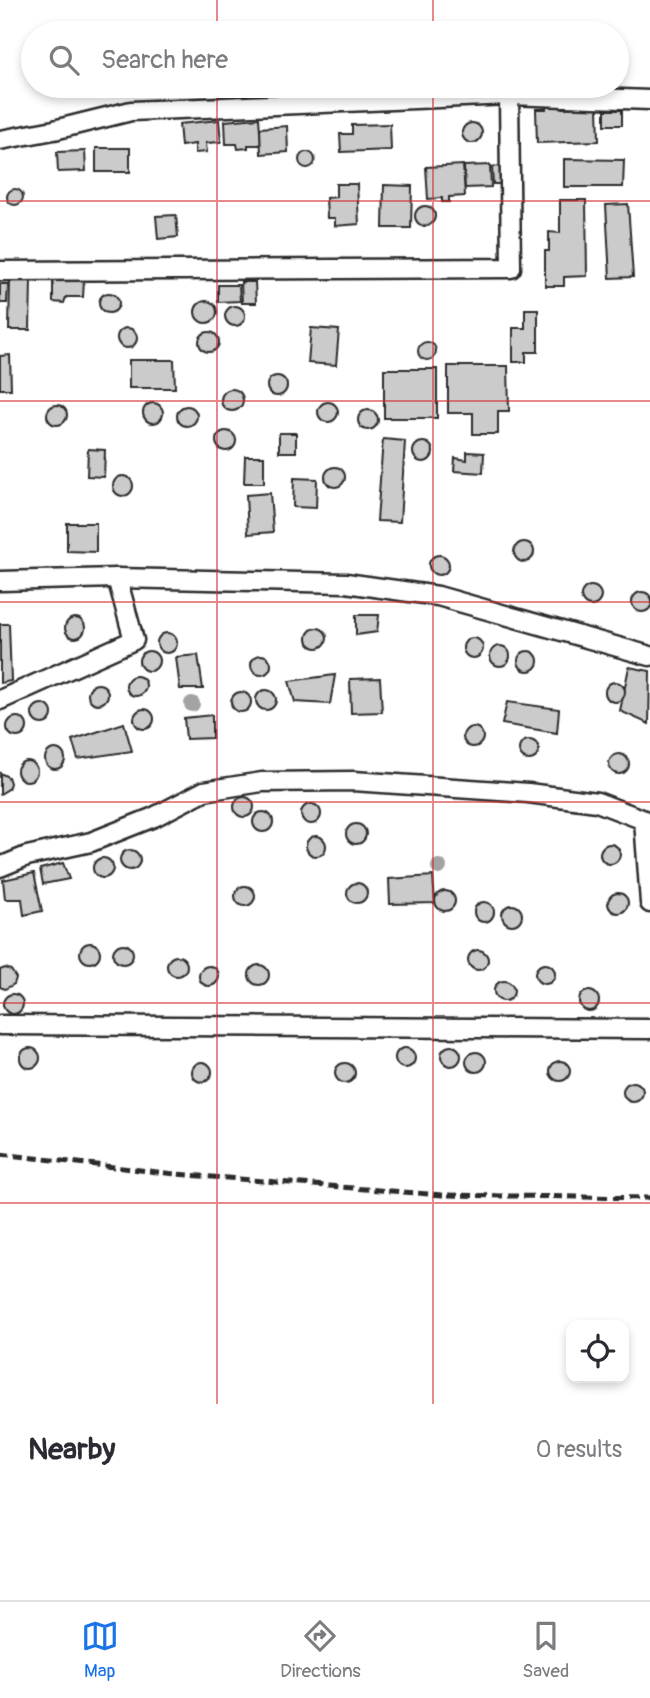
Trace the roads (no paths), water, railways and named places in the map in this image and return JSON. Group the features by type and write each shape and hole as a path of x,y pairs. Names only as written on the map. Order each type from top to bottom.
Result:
{"street":[{"path":"0,140 131,111 438,98"},
{"path":"0,271 511,268 509,98"},
{"path":"594,98 650,100"},
{"path":"0,581 117,578 346,583 438,596 650,656"},
{"path":"0,700 134,640 117,578"},
{"path":"0,867 27,856 90,842 154,817 204,791 262,782 353,781 527,793 583,800 597,802 644,820 650,903"},
{"path":"0,1025 650,1029"}],"railway":[{"path":"0,1154 175,1174 442,1195 650,1198"}]}
